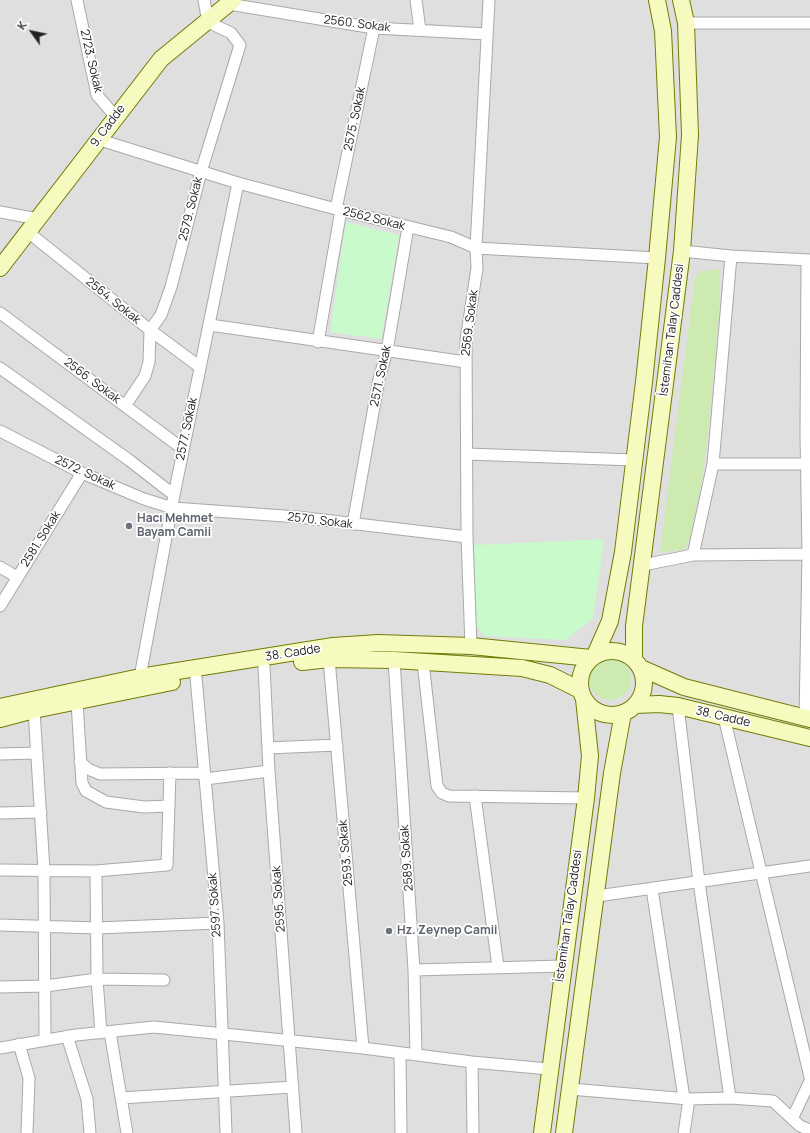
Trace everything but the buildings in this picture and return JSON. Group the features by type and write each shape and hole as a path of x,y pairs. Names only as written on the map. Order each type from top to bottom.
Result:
{"street":[{"name":"2723. Sokak","path":"77,0 97,95 115,116"},
{"path":"204,0 208,22"},
{"path":"416,0 420,30"},
{"name":"2569. Sokak","path":"471,646 467,537 466,340 477,268 476,248 489,0"},
{"name":"İstemihan Talay Caddesi","path":"593,657 610,621 623,552 657,258 668,137 663,31 657,0"},
{"name":"İstemihan Talay Caddesi","path":"638,663 634,626 682,251 690,135 686,23 681,0"},
{"name":"9. Cadde","path":"0,268 160,59 231,2"},
{"name":"2560. Sokak","path":"231,2 374,28 487,34"},
{"name":"2579. Sokak","path":"150,330 160,315 171,287 201,172 240,45 231,33 208,22"},
{"path":"686,23 810,23"},
{"name":"2575. Sokak","path":"318,342 338,210 374,28"},
{"name":"2562 Sokak","path":"98,139 238,183 338,210 451,236 476,248 657,258"},
{"name":"2577. Sokak","path":"140,677 173,508 174,495 238,183"},
{"path":"0,212 38,218"},
{"name":"2571. Sokak","path":"353,524 379,379 387,351 408,227"},
{"name":"2564. Sokak","path":"28,232 150,330 200,367"},
{"path":"682,251 730,256 808,260 808,435 806,464 809,554 808,718"},
{"path":"693,555 713,464 730,256"},
{"name":"2566. Sokak","path":"0,313 184,449"},
{"path":"210,325 318,342 466,362"},
{"path":"126,406 145,376 149,362 150,330"},
{"path":"0,368 129,460 174,495"},
{"name":"2572. Sokak","path":"0,432 82,473 144,499 173,508"},
{"path":"467,454 634,460"},
{"path":"713,464 806,464"},
{"name":"2581. Sokak","path":"0,606 82,473"},
{"name":"2570. Sokak","path":"173,508 298,517 467,537"},
{"path":"643,565 693,555 809,554"},
{"path":"0,567 17,577"},
{"name":"38. Cadde","path":"0,707 140,677 333,646 378,643 471,646 593,657"},
{"path":"615,650 626,653 638,663 645,681 644,690 629,710 614,715 597,712 582,695 581,673 593,657 605,651 615,650"},
{"name":"38. Cadde","path":"0,719 34,710 196,677 264,666 330,659 394,660 522,668 550,675 582,695"},
{"name":"2593. Sokak","path":"330,659 363,1048"},
{"name":"2589. Sokak","path":"394,660 414,970 416,1055"},
{"path":"423,662 437,786 442,793 449,796 586,798"},
{"name":"38. Cadde","path":"638,663 684,687 808,718"},
{"name":"2595. Sokak","path":"264,666 269,771 296,1133"},
{"name":"2597. Sokak","path":"196,677 218,923 226,1133"},
{"name":"İstemihan Talay Caddesi","path":"542,1133 549,1069 586,798 590,756 582,695"},
{"path":"77,702 82,783 86,791 106,802 144,807 169,806"},
{"name":"38. Cadde","path":"629,710 659,704 678,706 810,738"},
{"path":"678,706 699,882 730,1098"},
{"path":"34,710 44,870 45,1040"},
{"name":"İstemihan Talay Caddesi","path":"564,1133 612,773 629,710"},
{"path":"724,717 810,1077"},
{"path":"268,748 337,745"},
{"path":"0,754 37,753"},
{"path":"80,762 88,769 100,774 170,773 204,776 269,771"},
{"path":"0,870 96,871 167,865 170,773"},
{"path":"475,796 498,966"},
{"path":"0,813 41,812"},
{"path":"596,896 810,866"},
{"path":"96,871 97,979 105,1032 121,1098 127,1133"},
{"path":"652,889 686,1099 684,1133"},
{"path":"0,925 96,928 218,923"},
{"path":"414,970 498,966 563,966"},
{"path":"0,987 45,986 97,979 164,980"},
{"path":"0,1048 67,1036 154,1027 290,1040 472,1062 549,1069"},
{"path":"67,1036 87,1099 90,1133"},
{"path":"19,1044 29,1078 27,1133"},
{"path":"400,1053 401,1133"},
{"path":"472,1062 473,1133"},
{"path":"800,1127 810,1081"},
{"path":"121,1098 225,1090 293,1087"},
{"path":"570,1089 686,1099 730,1098 773,1101 800,1127"}],"shaded area":[{"path":"0,0 810,0 810,1133 0,1133"}],"green space":[{"path":"346,222 399,235 381,339 330,332"},
{"path":"720,269 720,303 709,423 702,480 690,538 684,550 660,552 695,277 702,271"},
{"path":"604,539 593,619 565,640 484,636 476,625 474,545"},
{"path":"606,658 614,658 622,661 628,667 631,679 628,691 622,697 614,700 606,700 598,697 592,691 589,683 589,675 592,667 598,661"}],"place":[{"name":"Hacı Mehmet Bayam Camii","path":"129,526"},
{"name":"Hz. Zeynep Camii","path":"389,931"}]}
